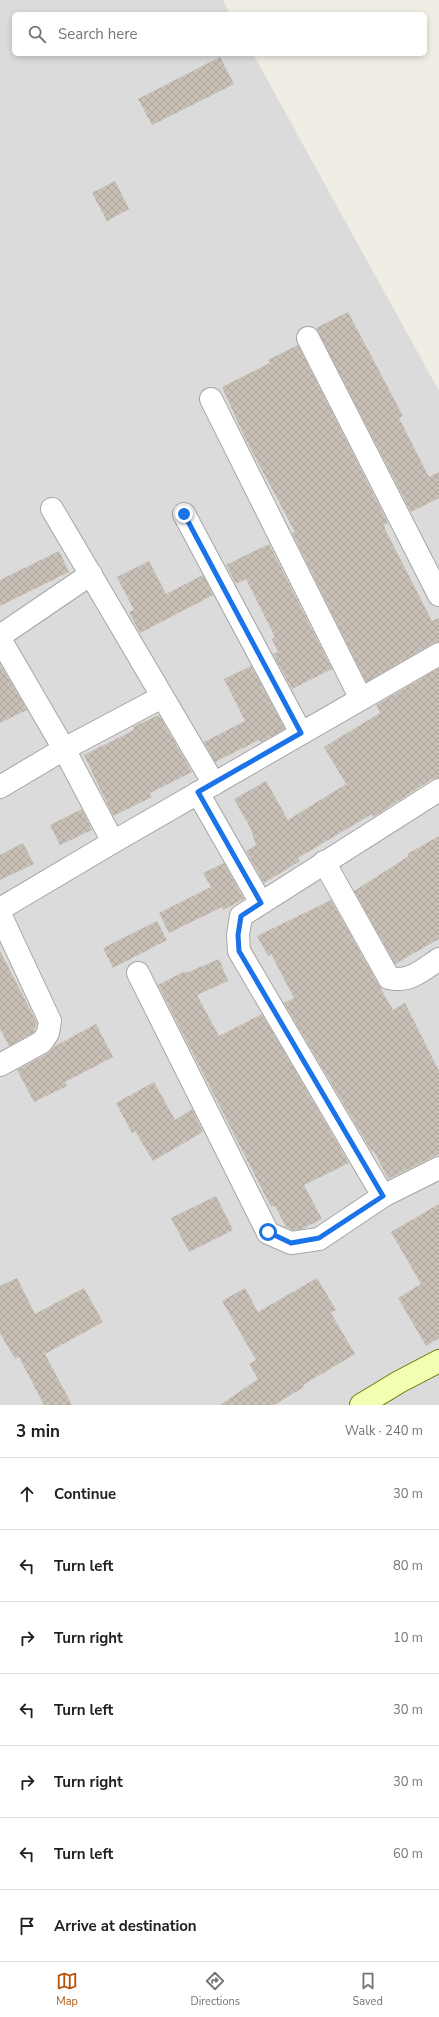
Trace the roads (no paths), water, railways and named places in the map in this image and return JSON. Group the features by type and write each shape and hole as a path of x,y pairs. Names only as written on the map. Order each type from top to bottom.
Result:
{"main road":[{"path":"361,1405 399,1382 439,1361"}],"street":[{"path":"308,338 439,595"},
{"path":"211,399 361,699"},
{"path":"52,509 162,697 261,903"},
{"path":"184,514 301,733"},
{"path":"0,636 91,574"},
{"path":"0,639 64,749 113,842"},
{"path":"0,908 439,654"},
{"path":"0,787 64,749 162,697"},
{"path":"383,1196 239,951 238,935 241,916 439,790"},
{"path":"324,862 389,978 400,981 416,975 439,959"},
{"path":"0,914 50,1021 48,1033 42,1042 0,1065"},
{"path":"138,973 268,1232 291,1243 319,1238 383,1196 439,1168"}]}
